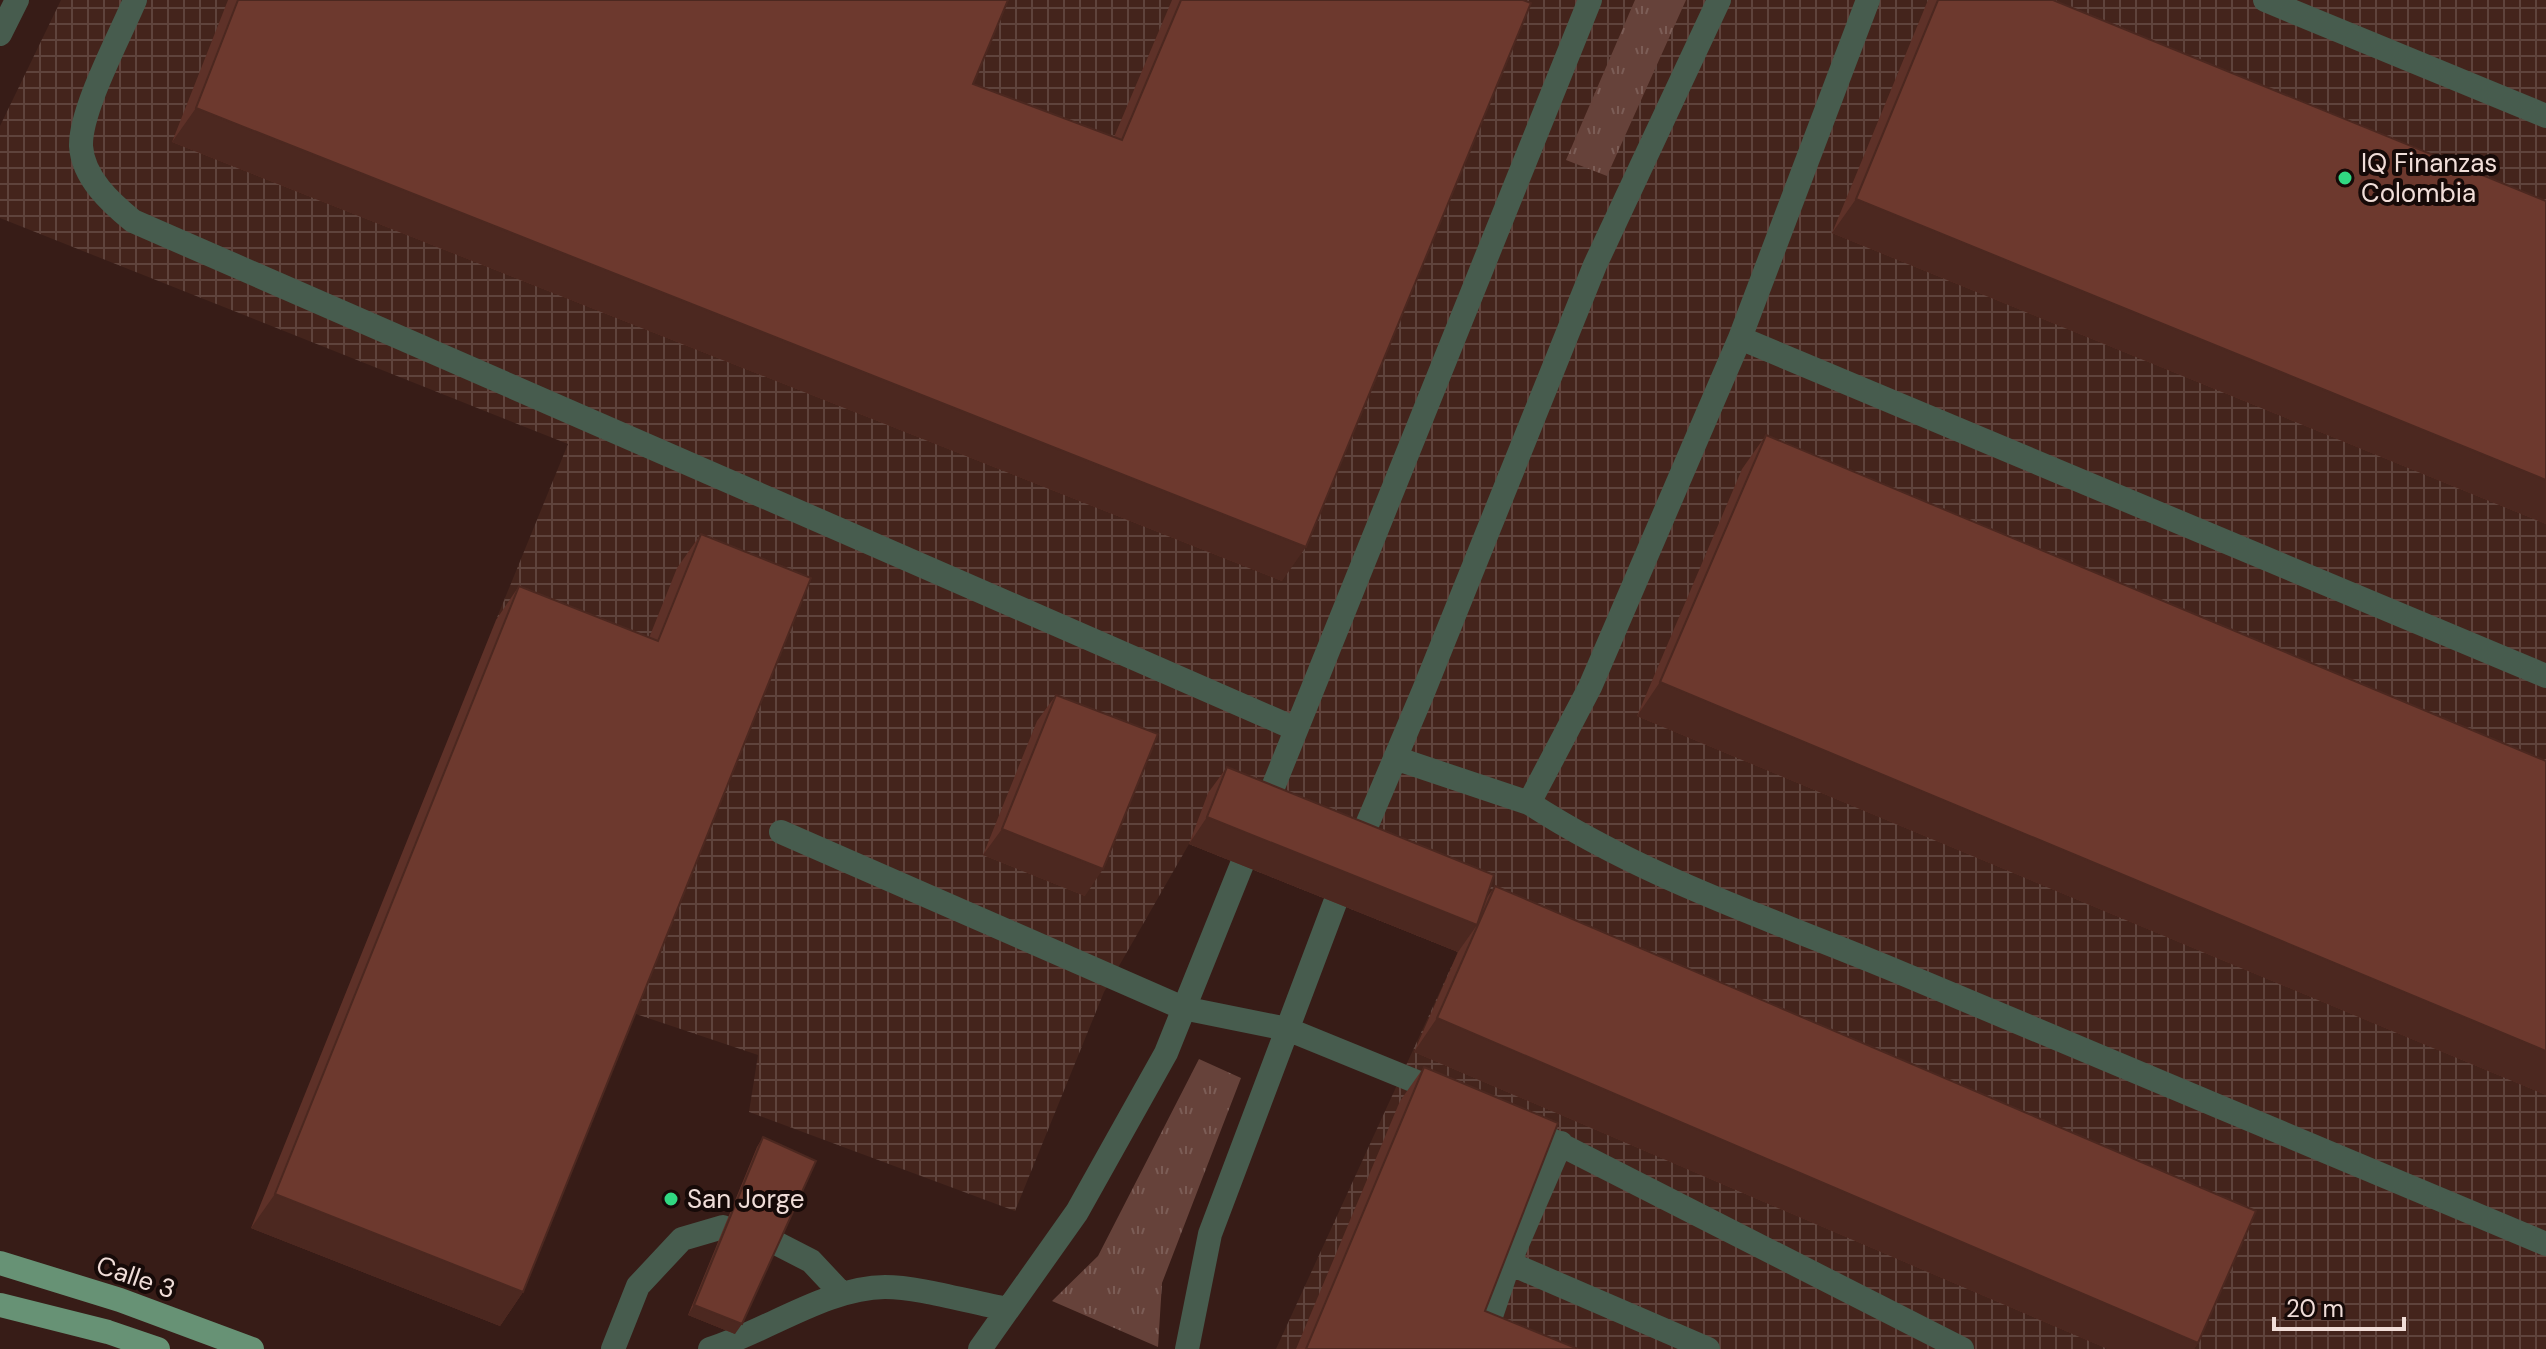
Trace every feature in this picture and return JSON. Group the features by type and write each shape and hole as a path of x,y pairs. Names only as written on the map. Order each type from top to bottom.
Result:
{"main road":[{"name":"Calle 3","path":"0,1263 120,1300 252,1349"},
{"path":"0,1305 158,1349"}],"street":[{"path":"0,34 17,0"},
{"path":"135,0 84,120 81,148 93,179 109,200 133,221 1296,729"},
{"path":"980,1349 1077,1212 1166,1053 1590,0"},
{"path":"1187,1349 1210,1234 1344,879 1595,265 1719,0"},
{"path":"1529,803 1590,687 1740,338 1868,0"},
{"path":"2265,0 2546,116"},
{"path":"1740,338 2546,676"},
{"path":"1395,758 1529,803 1587,841 1647,871 1839,947 2546,1244"},
{"path":"781,832 1183,1008 1287,1029 1460,1100"},
{"path":"1503,1117 1561,1143 1962,1349"},
{"path":"1504,1349 1488,1325 1509,1263 1561,1143"},
{"path":"613,1349 638,1286 682,1239 723,1227"},
{"path":"776,1243 811,1261 842,1294"},
{"path":"1509,1263 1708,1349"},
{"path":"710,1349 744,1339 842,1294 886,1287 1008,1309"}],"shaded area":[{"path":"61,0 2546,0 2546,1349 1276,1349 1458,952 1189,844 1104,992 1015,1211 749,1112 758,1055 627,1011 634,675 496,620 568,444 0,218 0,126"}],"green space":[{"path":"1635,0 1686,0 1607,176 1566,160"},
{"path":"1199,1059 1241,1078 1162,1283 1158,1347 1052,1301 1098,1256"}],"building":[{"path":"238,0 1008,0 973,84 1122,140 1181,0 1523,0 1531,3 1306,547 196,108"},
{"path":"1938,0 2053,0 2546,201 2546,480 1856,199"},
{"path":"1766,435 2546,761 2546,1051 1660,682"},
{"path":"701,534 811,578 523,1292 275,1194 519,586 658,641"},
{"path":"1056,695 1158,734 1103,869 1002,829"},
{"path":"1227,767 1494,875 1477,925 1207,817"},
{"path":"1495,886 2256,1211 2198,1343 1437,1018"},
{"path":"1424,1067 1558,1123 1485,1311 1578,1349 1306,1349"},
{"path":"763,1137 816,1161 742,1324 694,1305"}],"place":[{"name":"IQ Finanzas Colombia","path":"2345,178"},
{"name":"San Jorge","path":"671,1199"}]}
